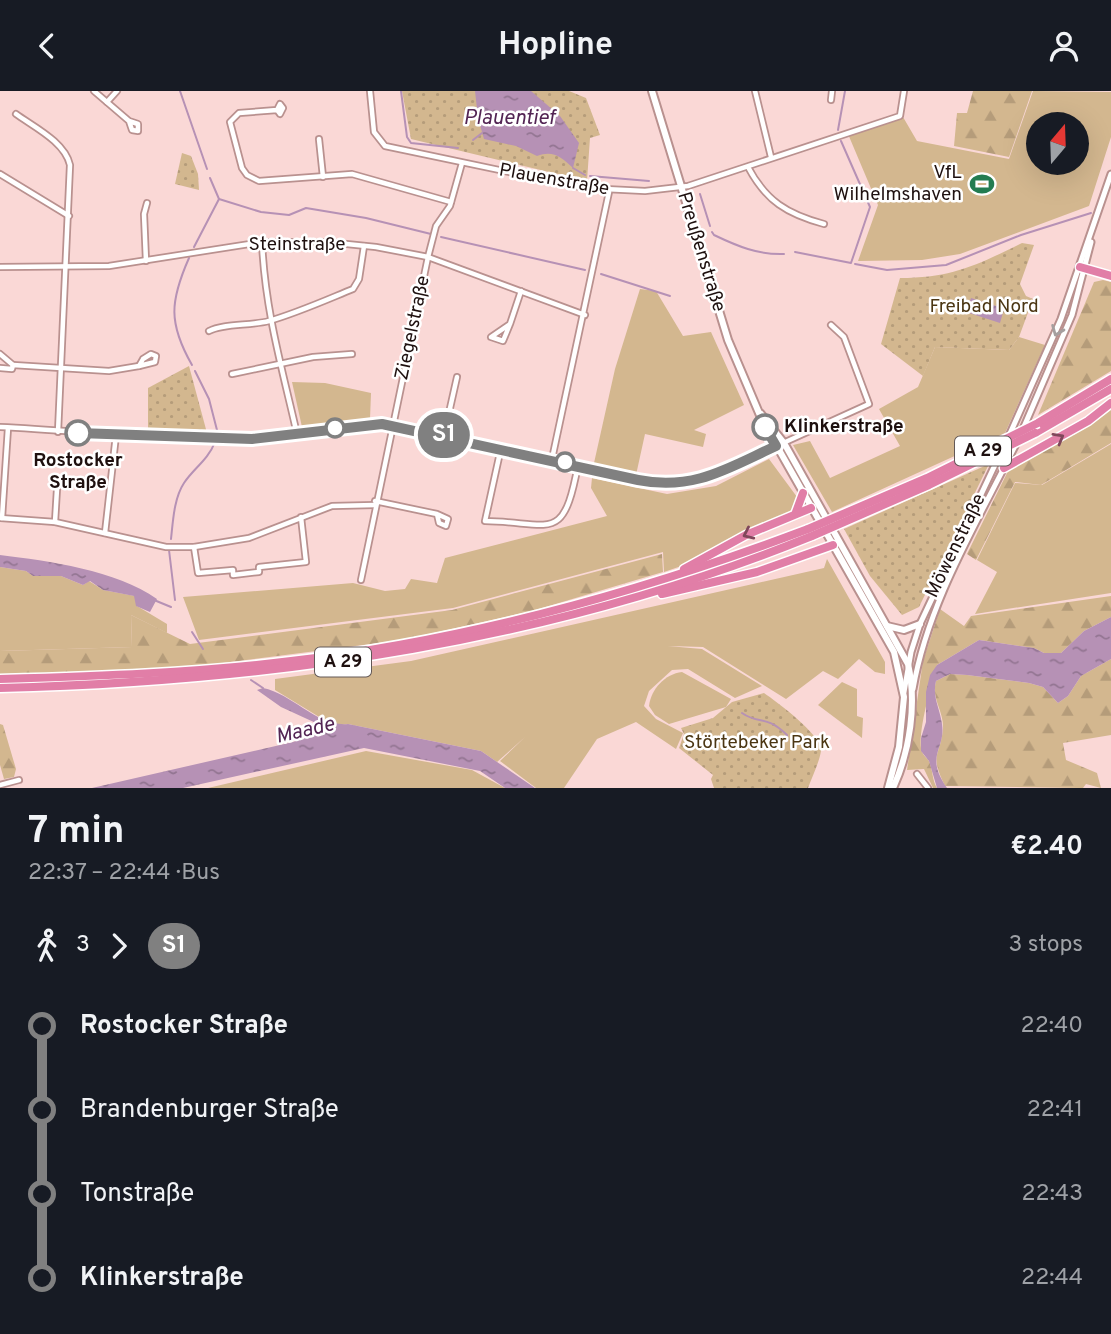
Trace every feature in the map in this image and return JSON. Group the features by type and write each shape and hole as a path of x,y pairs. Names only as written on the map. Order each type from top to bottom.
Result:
{"highway":[{"path":"1083,268 1111,276"},
{"name":"A 29","path":"0,679 184,671 355,652 537,615 656,583 810,533 1038,423 1111,379"},
{"name":"A 29","path":"0,688 173,680 355,660 512,629 648,593 714,573 929,485 1035,433 1111,389"},
{"path":"1004,468 1088,421 1111,403"},
{"path":"796,513 803,493"},
{"path":"656,583 811,508"},
{"path":"648,593 663,594 727,580 835,541"}],"main road":[{"name":"Preußenstraße","path":"652,91 728,340 758,409 822,510 835,541 894,652 907,698"},
{"name":"Preußenstraße","path":"780,445 811,508 835,541 908,663 907,698"},
{"path":"811,508 822,510"},
{"path":"887,626 904,630 920,624"},
{"path":"887,788 899,747 907,698"},
{"path":"893,788 904,758 907,698"}],"street":[{"path":"94,91 129,121"},
{"path":"107,102 117,91"},
{"name":"Plauenstraße","path":"370,91 374,132 385,146 609,191 682,187 900,116 904,91"},
{"path":"755,91 771,157"},
{"path":"831,100 832,91"},
{"path":"277,110 235,115 230,122 242,168 247,175 269,183 352,174 451,202"},
{"path":"16,114 68,155 69,216 58,432"},
{"path":"319,139 323,177"},
{"name":"Ziegelstraße","path":"361,580 428,257 436,226 451,202 462,163"},
{"path":"748,166 770,200 785,211 824,224"},
{"path":"0,174 69,216"},
{"name":"Möwenstraße","path":"907,698 936,607 1004,468 1064,336 1111,174"},
{"path":"552,459 585,315 609,191"},
{"path":"145,261 144,214 147,203"},
{"path":"262,242 264,292 297,434"},
{"name":"Steinstraße","path":"0,267 67,267 145,261 262,242 363,246 428,257 585,315"},
{"path":"209,331 217,326 237,327 270,321 353,289 359,279 363,246"},
{"name":"Möwenstraße","path":"908,663 920,624 1037,378 1083,268"},
{"path":"510,324 521,291"},
{"path":"0,427 226,439 297,434 356,425 392,425 673,485 704,479 869,404 844,337 831,325"},
{"path":"0,354 13,365 109,371 139,366"},
{"path":"232,374 282,366 313,356 352,354"},
{"path":"0,368 12,369 13,365"},
{"path":"444,435 457,377"},
{"path":"8,428 1,518 55,522 166,547 194,547 249,538 332,506 375,503 437,514"},
{"path":"105,533 116,435"},
{"path":"501,448 485,521 548,526 555,523 566,510 578,465"},
{"path":"55,522 57,489"},
{"path":"194,547 198,573 233,570 233,575 246,574 259,572 258,567 306,562 301,517"},
{"path":"894,652 908,663 918,658"},
{"path":"917,774 928,788"},
{"path":"0,785 19,780"}],"green space":[{"path":"402,91 569,91 586,98 600,135 590,138 587,181 411,139"},
{"path":"973,91 1032,91 1009,157 954,146 957,113 967,113"},
{"name":"VfL Wilhelmshaven","path":"1033,91 1111,92 1111,137 1089,206 960,254 922,260 858,261 878,205 848,134 903,117 917,141 1009,159"},
{"path":"182,153 191,156 198,174 199,190 175,184"},
{"name":"Freibad Nord","path":"1022,243 1034,245 1020,284 1026,296 1033,299 1019,337 1009,350 935,347 923,376 881,344 900,278 935,276 964,269"},
{"path":"1094,282 1111,282 1111,371 1038,415"},
{"path":"640,289 656,291 683,336 711,332 744,405 694,430 706,434 703,447 645,434 636,475 594,463 615,369"},
{"path":"1019,337 1045,345 1005,433 832,512 793,445 810,441 830,478 900,446 879,409 918,387 935,347 1009,350"},
{"path":"189,366 207,433 148,431 148,388"},
{"path":"292,382 325,383 371,393 370,419 302,427"},
{"path":"1111,408 1111,443 1041,485 1015,482 976,560 967,554 1009,469"},
{"path":"1111,444 1111,593 975,614 997,572 977,560 1015,483 1042,485"},
{"path":"769,459 800,501 796,510 693,562 664,572 663,552 453,608 199,640 183,597 353,583 385,591 405,589 411,579 437,583 445,558 607,516 591,488 592,478 667,494 716,486"},
{"path":"989,464 919,607 902,615 870,576 844,529"},
{"path":"662,554 663,572 532,611 402,640 160,671 0,674 0,651 132,647 131,615 190,644 452,610"},
{"path":"827,559 885,662 885,674 875,672 859,659 838,679 823,671 786,699 703,647 668,646 702,649 762,686 735,698 688,669 672,670 649,691 644,706 656,719 683,733 676,749 636,722 597,739 564,788 536,788 500,761 525,737 497,762 481,751 348,724 334,726 275,690 275,679 411,661 824,568"},
{"path":"0,567 26,571 33,576 61,576 83,585 89,581 103,590 135,596 137,606 167,624 167,633 131,615 132,647 0,651"},
{"path":"1111,596 1111,617 1084,631 1061,653 1044,653 1034,648 979,640 937,665 925,709 921,745 937,788 933,788 924,769 907,770 923,661 940,609 964,626 971,616"},
{"path":"1111,659 1111,735 1063,743 1066,760 1097,773 1101,788 1086,784 1083,788 945,786 937,761 943,729 935,694 936,681 950,674 1029,683 1043,687 1058,703 1068,696 1081,676"},
{"path":"682,672 731,699 726,707 669,724 655,715 649,706 656,688 665,679"},
{"path":"842,682 857,689 857,716 863,718 862,738 818,705"},
{"name":"Störtebeker Park","path":"764,693 798,720 820,745 820,756 808,788 714,788 711,779 713,775 679,748 684,734 681,728 713,718 732,702"},
{"path":"0,724 3,725 16,769 14,777 4,779 0,765"},
{"path":"366,751 472,770 505,788 208,788"}],"water":[{"name":"Plauentief","path":"475,91 531,91 560,116 579,143 573,168 556,156 537,156 516,146 484,139"},
{"path":"971,298 996,306 1009,301 1000,306 1004,309 1000,323 966,312"},
{"path":"0,555 82,568 122,581 157,599 150,612 136,606 134,596 103,590 90,581 83,585 61,576 33,576 26,571 0,567"},
{"path":"1111,617 1111,659 1081,676 1068,696 1058,703 1043,687 1029,683 950,674 936,681 935,692 942,733 936,760 940,777 947,788 937,788 929,761 921,751 921,738 926,722 926,692 930,675 937,665 979,640 1034,648 1044,653 1061,653 1084,631"},
{"path":"263,688 274,691 315,716 337,724 481,751 535,788 505,788 480,771 364,748 183,788 92,788 293,742 320,733 318,724 281,707 257,690"}],"waterway":[{"path":"180,91 207,169"},
{"path":"401,91 407,137 411,143 458,148"},
{"path":"838,130 845,91"},
{"path":"473,140 482,133"},
{"path":"795,252 851,263 870,207 841,141"},
{"path":"573,168 585,175"},
{"path":"590,176 649,181"},
{"path":"194,247 219,199 210,178"},
{"path":"700,194 710,226"},
{"path":"219,199 261,212 289,215 306,208 366,218 431,234"},
{"path":"855,264 887,270 946,265 1021,235 1091,213"},
{"path":"712,232 748,249 784,254"},
{"path":"441,237 585,270"},
{"path":"189,258 178,287 174,312 179,337 192,365"},
{"path":"601,274 670,296"},
{"path":"195,371 209,399 218,434"},
{"path":"171,539 174,510 181,489 209,454 215,442"},
{"path":"169,550 175,600"},
{"path":"154,600 171,607"},
{"path":"192,632 203,649"},
{"path":"251,680 263,688"},
{"path":"742,713 773,724 787,735 787,741"}],"bus line":[{"name":"S1","path":"78,433 182,439 252,439 382,424 444,435 638,480 673,485 704,479 776,446 765,427"}],"place":[{"name":"VfL Wilhelmshaven","path":"982,184"},
{"name":"Klinkerstraße","path":"765,427"},
{"name":"Rostocker Straße","path":"78,433"}],"water label":[{"name":"Maade","path":"305,731"}]}
